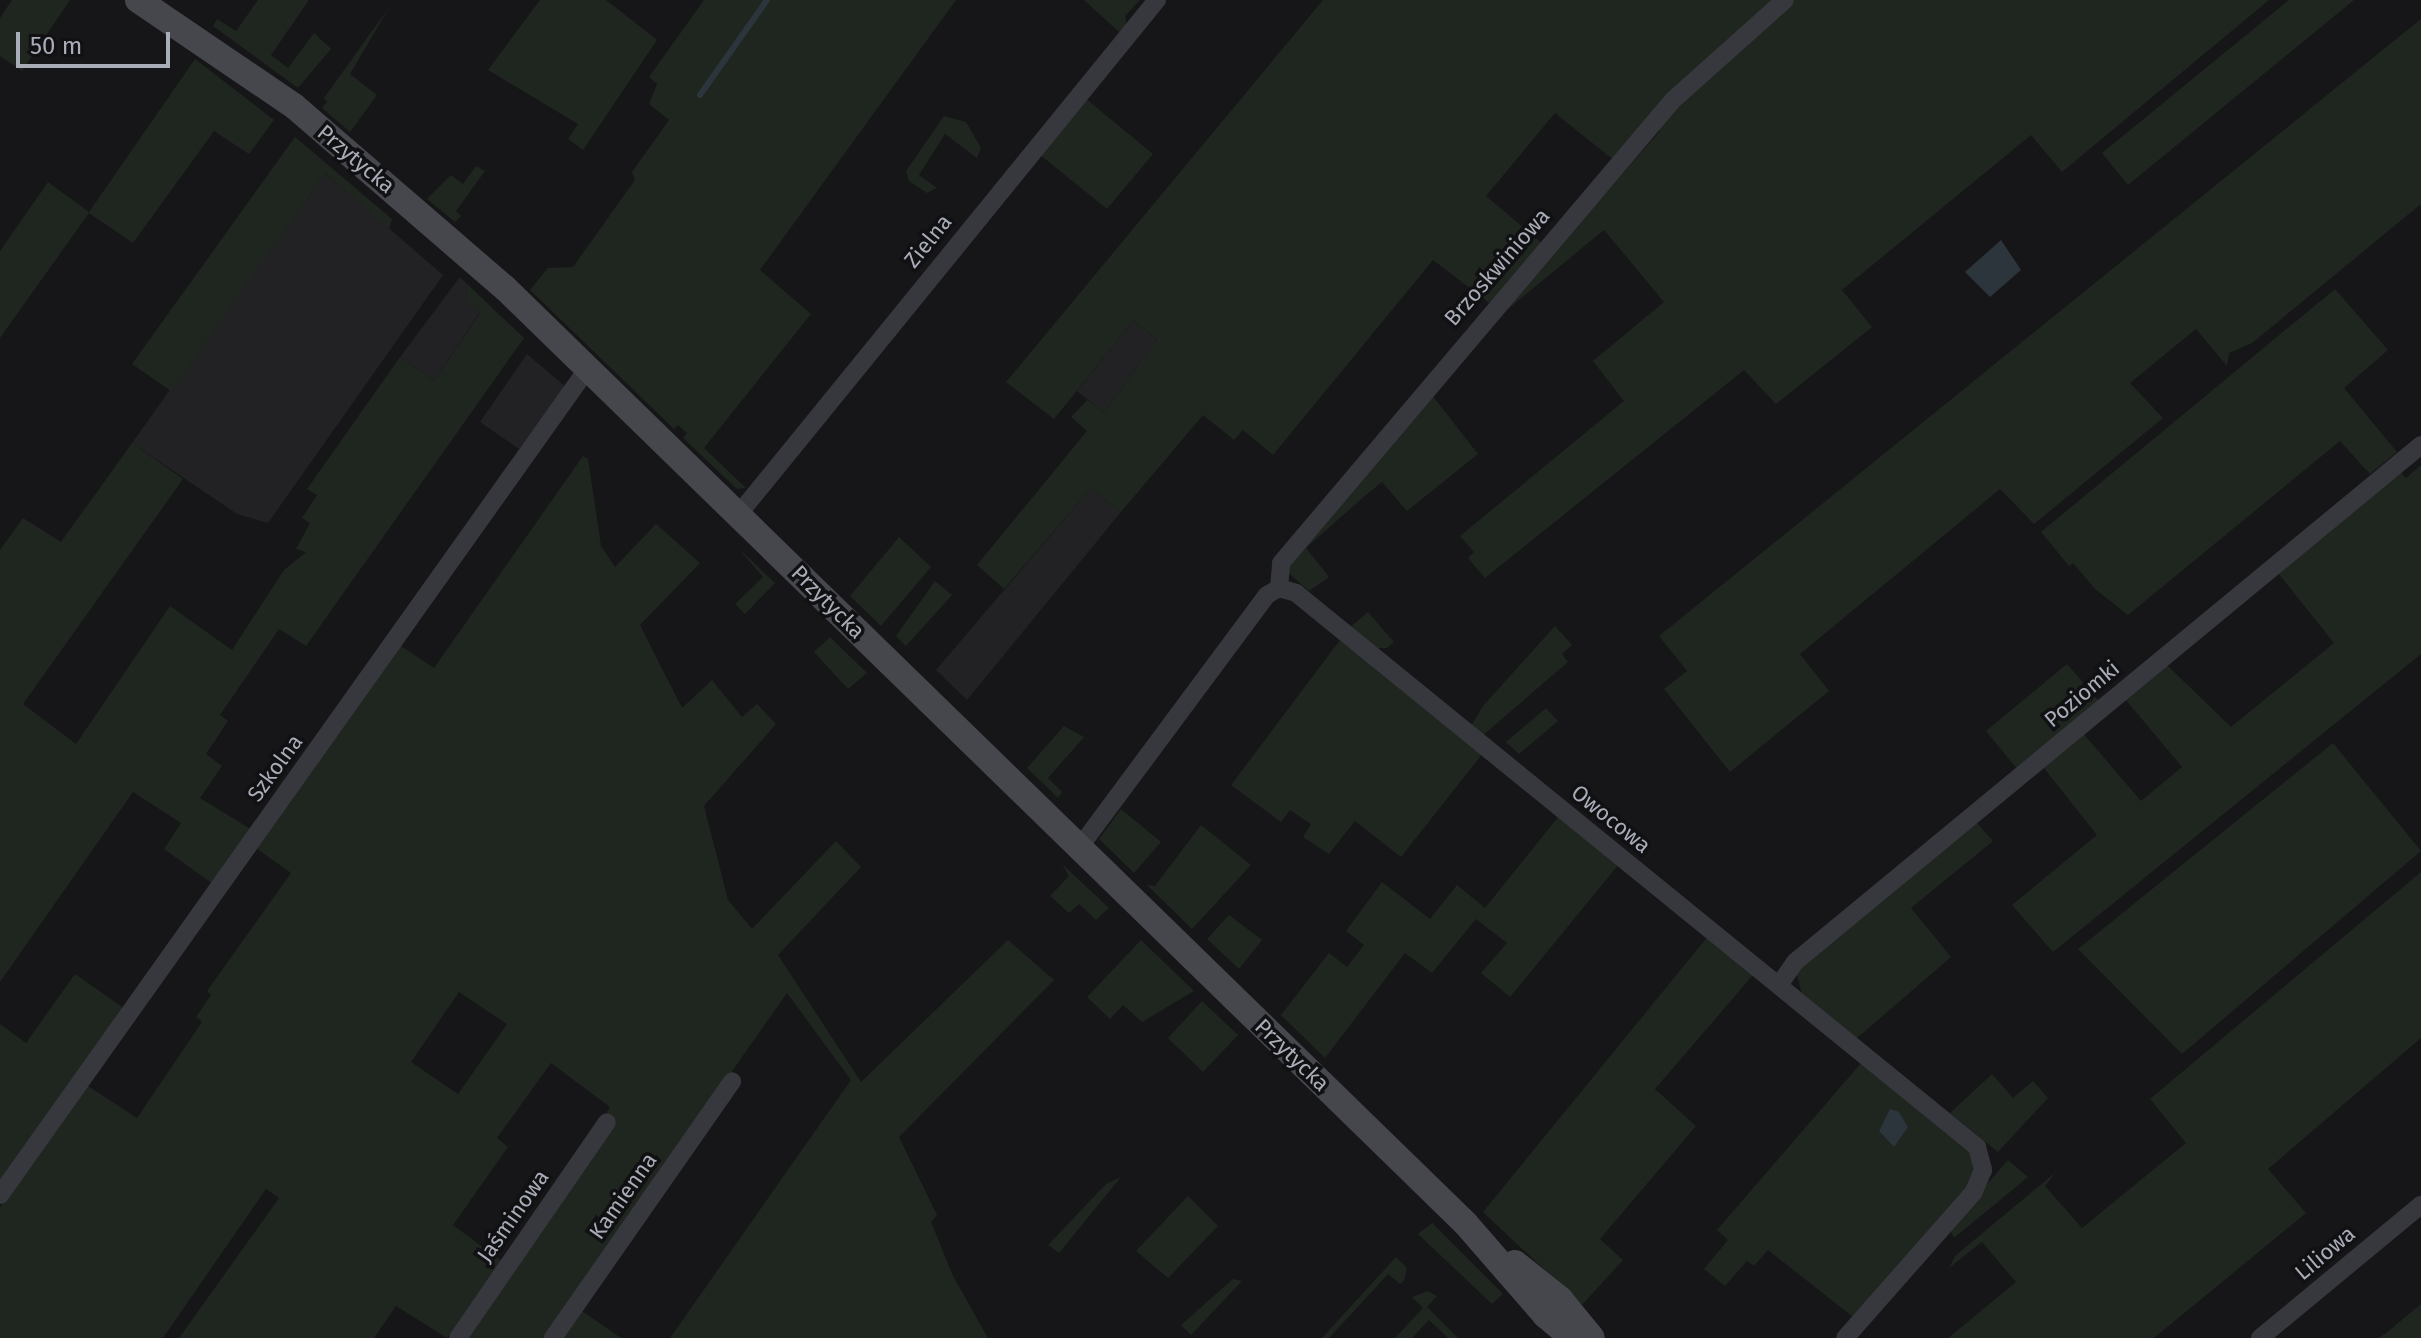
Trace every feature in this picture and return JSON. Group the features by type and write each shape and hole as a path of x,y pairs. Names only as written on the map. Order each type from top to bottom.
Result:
{"main road":[{"name":"Przytycka","path":"138,0 294,106 475,262 588,368 1485,1243 1545,1315 1572,1338"},
{"name":"Przytycka","path":"1485,1243 1560,1299 1592,1338"}],"street":[{"name":"Zielna","path":"738,515 1157,0"},
{"name":"Brzoskwiniowa","path":"1279,588 1281,563 1593,192 1673,100 1785,0"},
{"name":"Szkolna","path":"0,1195 588,368"},
{"name":"Poziomki","path":"1779,985 1795,962 2421,445"},
{"path":"1079,848 1267,595 1279,588"},
{"name":"Owocowa","path":"1279,588 1309,603 1966,1135 1983,1162 1973,1193 1845,1338"},
{"name":"Kamienna","path":"553,1338 732,1081"},
{"name":"Jaśminowa","path":"458,1338 607,1122"},
{"name":"Liliowa","path":"2260,1338 2421,1205"}],"shaded area":[{"path":"12,0 70,0 22,71 0,56 0,18"},
{"path":"258,0 309,0 271,55 288,68 314,33 331,49 298,88 213,26 217,19 236,31"},
{"path":"540,0 606,0 657,40 583,150 568,139 578,124 488,70"},
{"path":"704,0 956,0 760,270 811,314 704,448 746,488 737,489 683,438 687,433 678,425 674,429 530,290 548,268 573,267 635,180 632,172 669,120 649,104 657,84 649,77"},
{"path":"1084,0 1140,0 1125,16 1127,24 1119,32"},
{"path":"1323,0 2269,0 2062,172 2031,135 1842,290 1872,327 1776,404 1744,370 1485,578 1468,558 1474,552 1460,536 1624,401 1593,361 1664,302 1604,230 1491,323 1660,131 1651,122 1616,162 1555,113 1486,196 1544,245 1492,305 1433,260 1273,455 1243,430 1234,440 1203,415 1121,512 1091,488 1004,589 977,565 1087,431 1071,417 1087,400 1104,413 1157,339 1133,321 1054,419 1006,382"},
{"path":"2289,0 2354,0 2128,185 2102,153"},
{"path":"390,6 350,74 377,95 350,132 322,108 327,102 324,98"},
{"path":"2421,19 2421,204 2252,343 2229,353 2227,366 2196,329 2130,383 2163,418 2034,524 2000,489 1800,654 1829,691 1730,772 1664,689 1687,671 1659,636"},
{"path":"195,59 274,120 249,154 214,131 133,243 89,213 0,338 0,251 48,182 89,212"},
{"path":"1085,98 1153,154 1107,209 1039,154"},
{"path":"944,116 966,122 981,148 977,158 945,134 919,175 937,188 927,193 909,181 906,171"},
{"path":"295,137 392,219 389,229 325,173 171,391 132,364"},
{"path":"476,166 485,171 456,211 461,216 455,222 427,199 451,175 463,184"},
{"path":"325,173 443,275 268,523 237,514 132,443"},
{"path":"2001,240 2021,270 1990,297 1965,272"},
{"path":"460,277 467,284 466,299 481,311 434,381 400,357"},
{"path":"467,284 524,338 306,646 279,629 220,715 228,721 206,754 222,766 200,798 252,830 213,884 164,849 181,823 133,792 0,982 0,550 23,518 61,542 132,443 183,479 23,704 76,744 170,606 232,650 284,570 306,552 296,549 310,523 302,518 317,495 307,489 400,357 434,381 481,312 466,299"},
{"path":"2335,289 2388,350 2344,388 2397,452 2370,474 2340,441 2128,615 2095,589 2073,563 2069,566 2041,532"},
{"path":"1133,321 1157,339 1104,413 1077,391"},
{"path":"527,354 566,387 519,449 480,422"},
{"path":"1432,395 1478,454 1407,511 1382,482 1306,548 1329,577 1309,591 1285,570"},
{"path":"583,456 588,459 601,546 615,567 656,524 700,563 640,625 682,708 712,680 742,717 757,704 776,724 704,806 728,900 752,929 836,841 861,867 778,955 861,1082 1008,940 1054,980 899,1137 937,1215 931,1222 953,1276 988,1338 670,1338 851,1080 787,993 544,1338 465,1338 616,1120 607,1112 610,1107 551,1063 497,1138 508,1147 453,1225 503,1262 447,1338 396,1306 374,1338 179,1338 279,1198 266,1189 163,1338 0,1338 0,1207 85,1084 137,1118 202,1022 196,1017 211,995 207,991 291,873 256,848 398,644 434,668","holes":["459,992 507,1024 458,1094 411,1062"]},
{"path":"2421,465 2421,654 2053,952 2012,905 2097,835 2043,767 2082,732 2141,801 2182,767 2125,699 2167,665 2231,727 2334,643 2278,573 2401,473 2406,478"},
{"path":"1091,488 1121,512 967,700 936,670"},
{"path":"899,537 931,567 881,626 850,596"},
{"path":"738,548 775,583 745,614 735,604 763,577"},
{"path":"935,581 952,595 906,646 896,636"},
{"path":"1368,612 1394,642 1387,648 1374,648 1349,628"},
{"path":"1555,626 1572,645 1562,654 1568,662 1482,736 1471,726 1483,706"},
{"path":"830,637 867,673 848,689 814,652"},
{"path":"1340,640 1483,753 1401,857 1355,821 1329,854 1303,837 1311,824 1290,810 1281,822 1231,785"},
{"path":"2067,664 2099,701 2017,769 1986,731"},
{"path":"1546,708 1558,721 1519,754 1506,742"},
{"path":"1064,726 1084,737 1048,778 1062,792 1058,798 1027,768"},
{"path":"2333,743 2421,851 2182,1054 2078,949"},
{"path":"1121,809 1161,842 1134,873 1099,839"},
{"path":"1559,816 1619,864 1510,997 1481,973 1507,943 1476,919 1432,973 1405,953 1325,1058 1281,1015 1329,953 1347,967 1364,945 1346,931 1382,882 1430,919 1457,885 1485,908"},
{"path":"1976,822 1993,841 1911,908 1951,957 1856,1039 1802,994 1796,972"},
{"path":"1201,825 1251,865 1192,929 1147,885 1155,886"},
{"path":"1062,864 1109,908 1096,920 1079,904 1069,913 1050,896 1069,876"},
{"path":"2421,872 2421,1038 2268,1169 2306,1213 2154,1338 1948,1338 2016,1282 1982,1242 1949,1268 1955,1256 2056,1172 2045,1186 2082,1228 2186,1143 2150,1099"},
{"path":"1229,915 1262,940 1239,969 1207,939"},
{"path":"1709,935 1753,975 1655,1089 1696,1126 1600,1239 1623,1260 1582,1305 1483,1212"},
{"path":"1141,940 1194,991 1142,1022 1123,1005 1110,1019 1087,997"},
{"path":"75,974 125,1009 0,1184 0,1024 26,1043"},
{"path":"1202,1001 1238,1035 1203,1072 1168,1038"},
{"path":"1862,1062 1967,1144 1976,1164 1971,1184 1853,1317 1768,1250 1754,1266 1747,1261 1725,1286 1704,1269 1728,1240 1717,1230"},
{"path":"1992,1074 2013,1098 2033,1081 2048,1098 1998,1152 1950,1113"},
{"path":"1890,1109 1899,1112 1908,1127 1894,1147 1879,1131"},
{"path":"2008,1160 2028,1177 1954,1238 1949,1228"},
{"path":"1121,1177 1059,1253 1048,1245 1106,1184"},
{"path":"1188,1196 1218,1226 1168,1278 1136,1251"},
{"path":"1432,1223 1503,1294 1492,1304 1418,1234"},
{"path":"1396,1257 1407,1268 1404,1281 1400,1284 1388,1274 1329,1338 1322,1338"},
{"path":"1233,1279 1242,1281 1191,1335 1181,1325"},
{"path":"1428,1291 1437,1296 1427,1307 1458,1338 1448,1338 1429,1320 1412,1338 1395,1338 1423,1308 1412,1297"},
{"path":"2421,1304 2421,1338 2379,1338 2386,1333"},
{"path":"582,1311 621,1338 564,1338"}],"waterway":[{"path":"700,95 767,0"}]}
